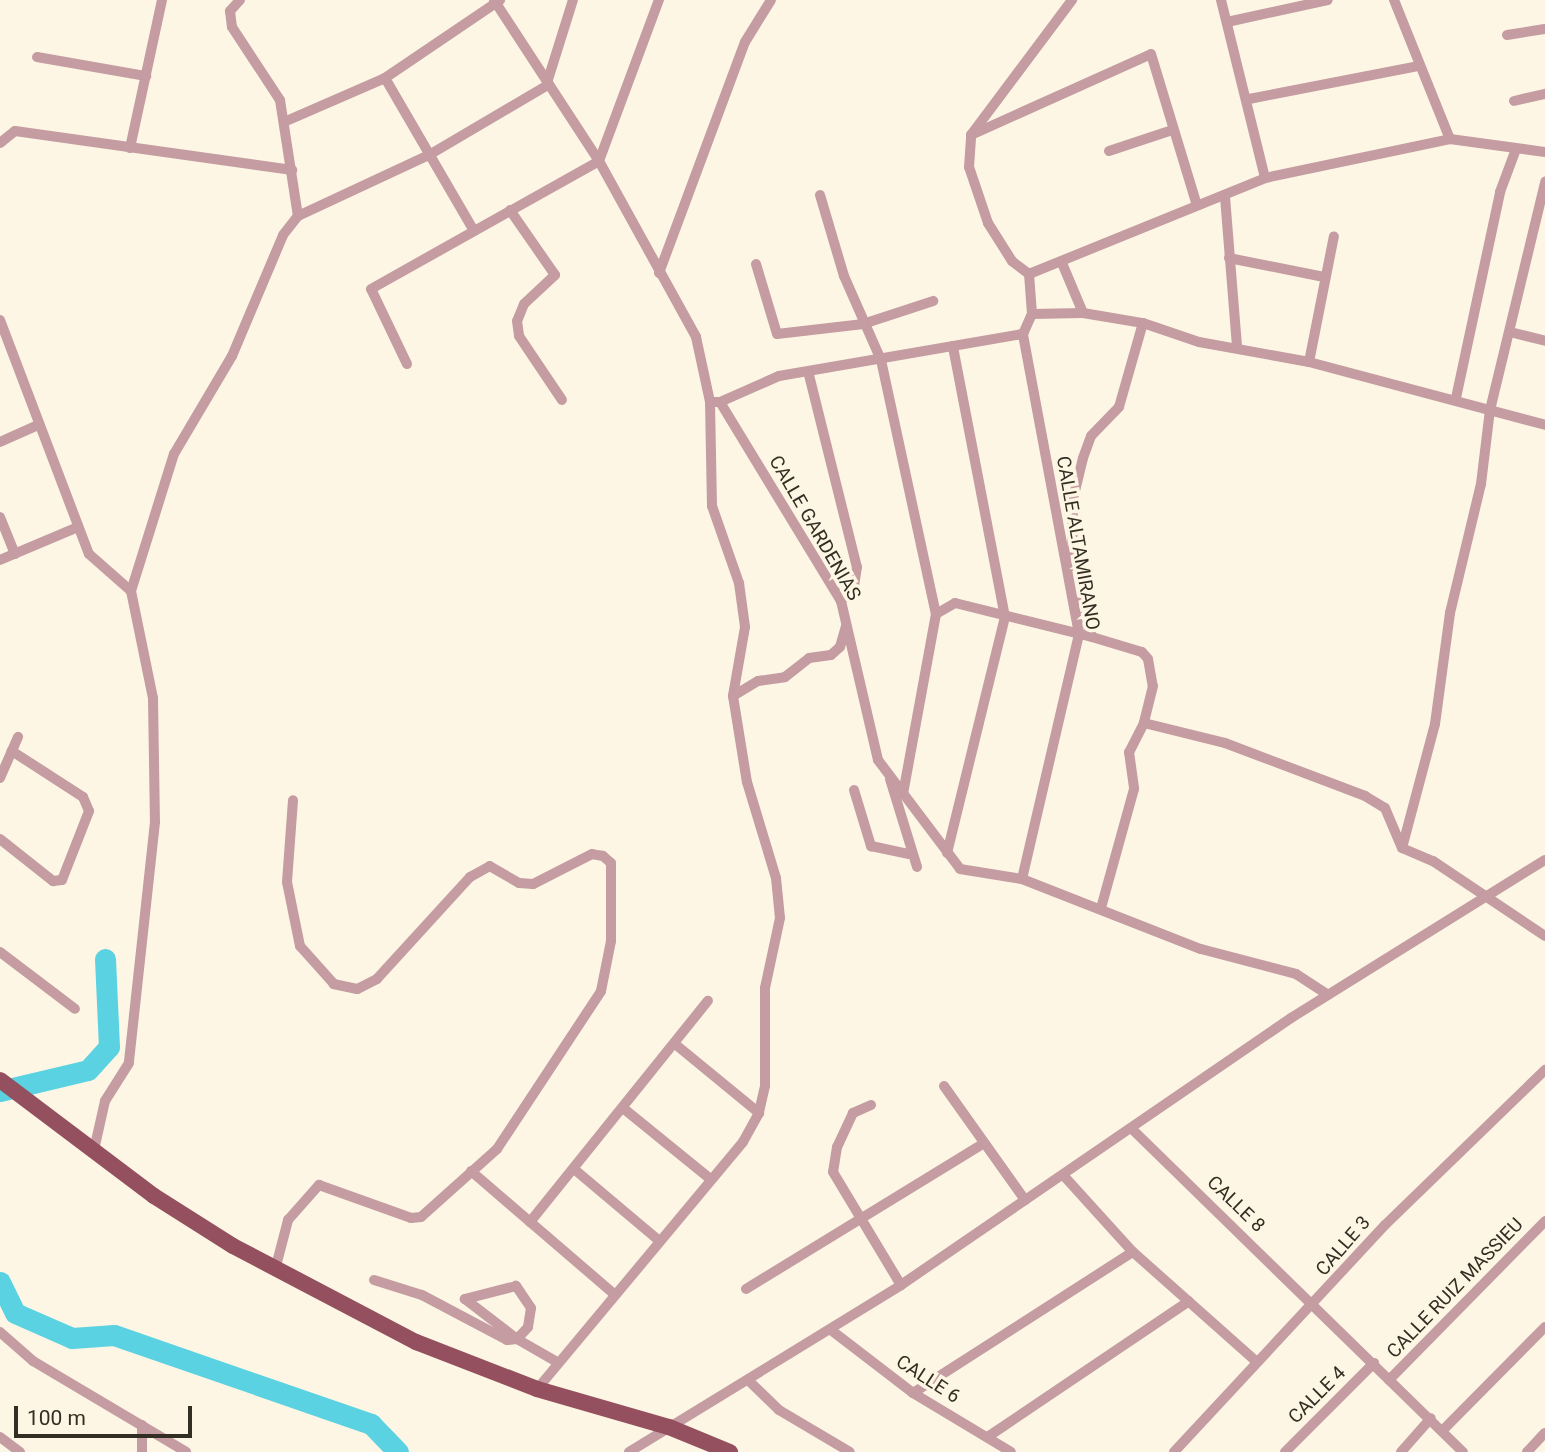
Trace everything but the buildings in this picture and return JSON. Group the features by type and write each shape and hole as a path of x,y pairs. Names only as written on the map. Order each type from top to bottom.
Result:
{"main road":[{"path":"0,1080 31,1106 154,1196 275,1270 416,1342 537,1389 668,1427 730,1452"}],"street":[{"path":"130,148 162,0"},
{"path":"240,0 230,11 232,27 280,100 298,216"},
{"path":"94,1150 105,1101 129,1063 155,822 153,698 131,591 174,454 232,356 258,285 298,216 429,155 546,86 573,0"},
{"path":"407,364 371,289 599,161 659,0"},
{"path":"659,273 698,180 745,42 771,0"},
{"path":"715,402 779,376 808,375 1023,334 1032,314 1029,274 1012,261 988,223 969,167 971,135 1072,0"},
{"path":"1221,0 1249,99 1265,178"},
{"path":"1227,22 1328,0"},
{"path":"1394,0 1418,66 1450,139"},
{"path":"284,122 385,78 497,1 546,86 599,161 696,337 715,402 712,506 738,583 745,627 733,696 747,782 776,878 780,918 765,988 765,1086 758,1114 743,1142 657,1239 537,1389"},
{"path":"1507,35 1545,29"},
{"path":"971,135 1151,54 1197,205"},
{"path":"37,57 146,76"},
{"path":"1249,99 1418,66"},
{"path":"385,78 474,231"},
{"path":"1514,101 1545,94"},
{"path":"1109,151 1172,130"},
{"path":"0,143 15,131 292,170"},
{"path":"1029,274 1062,263 1197,205 1225,197 1265,178 1450,139 1545,152"},
{"path":"1456,398 1500,192 1516,149"},
{"path":"1402,848 1435,724 1450,613 1481,484 1490,410 1545,182"},
{"path":"820,195 863,324 881,360 936,614 903,793"},
{"path":"1225,197 1237,347"},
{"path":"510,210 555,275 524,304 517,321 519,336 562,401"},
{"path":"1309,362 1334,236"},
{"path":"1229,258 1324,277"},
{"path":"1062,263 1083,313"},
{"path":"756,264 777,334 863,324 933,301"},
{"path":"1032,314 1083,313 1143,323 1199,342 1309,362 1387,384 1456,398 1545,425"},
{"path":"0,320 89,554 131,591"},
{"path":"1092,637 1078,604 1071,559 1073,499 1091,436 1119,407 1143,323"},
{"path":"1510,332 1545,341"},
{"name":"CALLE ALTAMIRANO","path":"1022,879 1079,634 1023,334"},
{"path":"947,853 1005,617 953,346"},
{"path":"808,375 857,566 854,586 841,601"},
{"name":"CALLE GARDENIAS","path":"715,402 841,601 878,760 960,869 1022,879"},
{"path":"0,442 38,425"},
{"path":"0,517 15,554"},
{"path":"0,560 78,527"},
{"path":"936,614 955,603 1092,637 1142,652 1149,659 1153,686 1144,723 1129,752 1134,789 1101,908"},
{"path":"733,696 758,681 785,677 809,658 831,655 841,646 847,623"},
{"path":"1144,723 1225,743 1365,796 1385,808 1402,848 1433,861 1545,936"},
{"path":"0,778 18,737"},
{"path":"0,839 53,881 62,880 89,811 83,797 12,751"},
{"path":"889,775 909,854 917,867"},
{"path":"854,790 871,846 909,854"},
{"path":"275,1270 288,1220 319,1185 411,1218 432,1210 471,1171 498,1149 601,991 611,941 611,863 592,854 533,884 519,883 489,866 470,877 377,979 357,989 334,984 300,946 287,882 293,800"},
{"path":"629,1452 901,1285 1133,1130 1328,995 1489,899 1545,860"},
{"path":"1022,879 1201,949 1296,974 1328,995"},
{"path":"0,951 75,1009"},
{"path":"530,1222 708,1001"},
{"path":"675,1044 758,1114"},
{"name":"CALLE 3","path":"1174,1452 1257,1362 1316,1304 1385,1225 1545,1070"},
{"path":"944,1086 1025,1200"},
{"path":"871,1105 853,1113 836,1147 833,1172 865,1218 901,1285"},
{"path":"623,1108 709,1178"},
{"name":"CALLE 8","path":"1133,1130 1316,1304 1463,1452"},
{"path":"746,1289 984,1143"},
{"path":"574,1169 657,1239"},
{"path":"471,1171 614,1294"},
{"path":"1064,1176 1133,1252 1257,1362"},
{"name":"CALLE RUIZ MASSIEU","path":"1390,1380 1545,1221"},
{"path":"913,1393 1133,1252"},
{"path":"374,1280 422,1295 468,1323 517,1339"},
{"path":"517,1339 531,1318 516,1286 465,1299 517,1339 557,1362"},
{"path":"989,1436 1189,1301"},
{"path":"1443,1430 1545,1327"},
{"name":"CALLE 6","path":"831,1329 913,1393 989,1436 1011,1452"},
{"path":"0,1332 33,1361 186,1452"},
{"name":"CALLE 4","path":"1285,1452 1374,1363"},
{"path":"748,1380 779,1410 850,1452"},
{"path":"1401,1452 1432,1418"},
{"path":"142,1425 142,1452"},
{"path":"1527,1452 1545,1433"},
{"path":"0,1437 20,1452"}],"waterway":[{"path":"0,1091 88,1070 109,1047 105,959"},
{"path":"0,1282 15,1313 72,1338 114,1335 371,1424 398,1452"}]}
